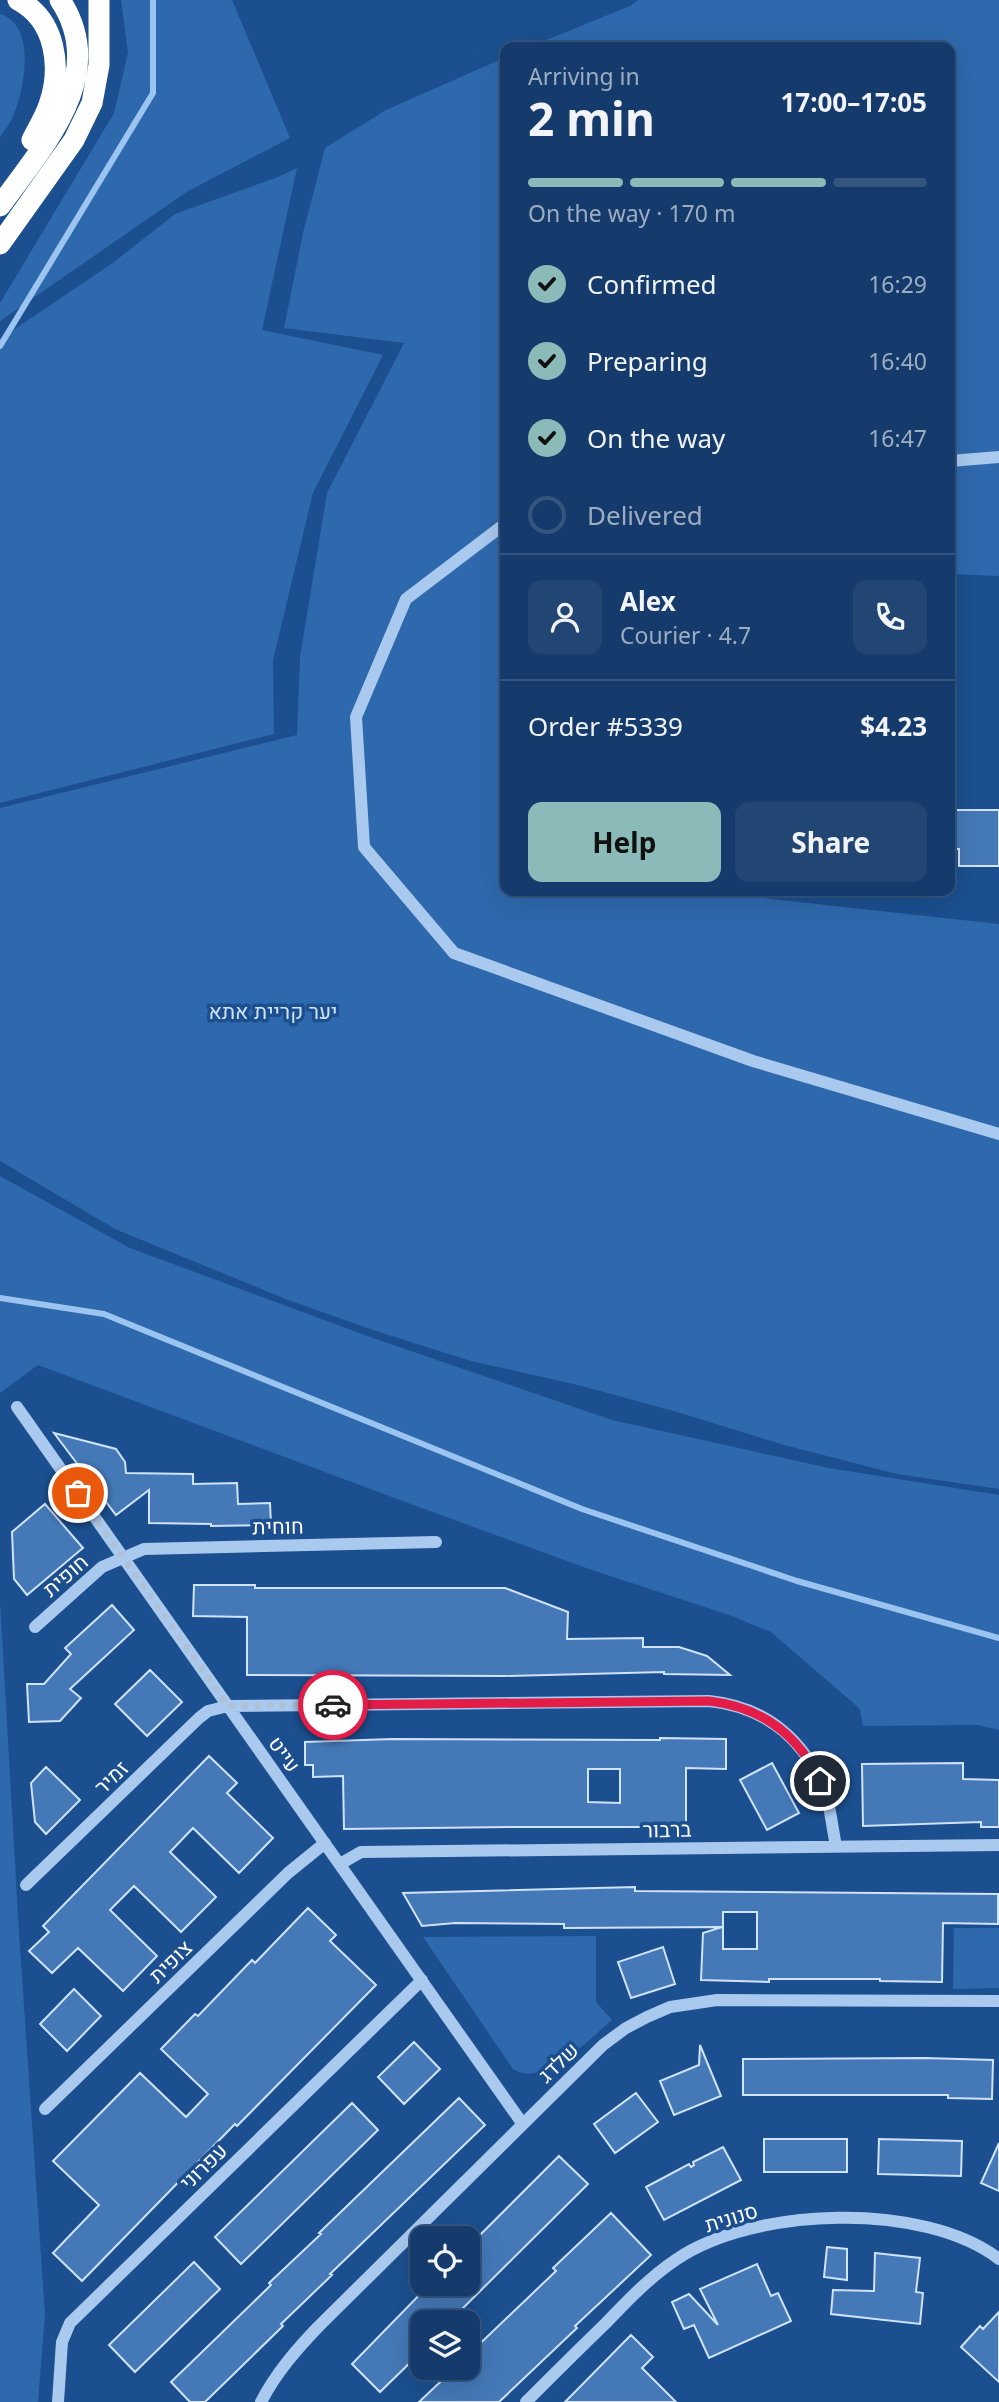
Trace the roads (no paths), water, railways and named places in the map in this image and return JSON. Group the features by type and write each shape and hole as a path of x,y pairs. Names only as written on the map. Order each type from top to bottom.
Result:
{"highway":[{"path":"0,199 49,105 55,73 55,54 46,27 38,14 18,0"},
{"path":"0,205 59,120 74,86 78,44 74,24 60,0"},
{"path":"0,244 74,141 92,103 99,65 99,0"}],"street":[{"path":"955,461 999,457"},
{"path":"500,528 406,599 356,717 364,847 454,953 753,1061 999,1134"},
{"name":"עייט","path":"17,1407 522,2123"},
{"name":"חוחית","path":"123,1558 144,1549 156,1548 436,1542"},
{"name":"חופית","path":"35,1627 89,1576 123,1558"},
{"path":"228,1706 709,1701 731,1703 754,1712 777,1726 810,1760 827,1801 836,1846"},
{"name":"זמיר","path":"26,1885 199,1718 208,1711 228,1706"},
{"name":"צופית","path":"45,2109 288,1873 325,1843"},
{"name":"ברבור","path":"340,1864 361,1852 999,1845"},
{"name":"עפרוני","path":"58,2402 62,2342 69,2323 422,1980"},
{"name":"שלדג","path":"261,2402 288,2359 318,2327 522,2123 603,2045 626,2028 670,2007 717,2000 999,2001"},
{"name":"סנונית","path":"526,2402 645,2284 679,2258 715,2239 764,2226 858,2217 929,2227 960,2238 999,2259"}],"waterway":[{"path":"0,346 153,93 153,0"},
{"path":"0,1298 104,1314 582,1509 797,1581 999,1638"}],"park label":[{"name":"יער קריית אתא","path":"273,1011"}]}
